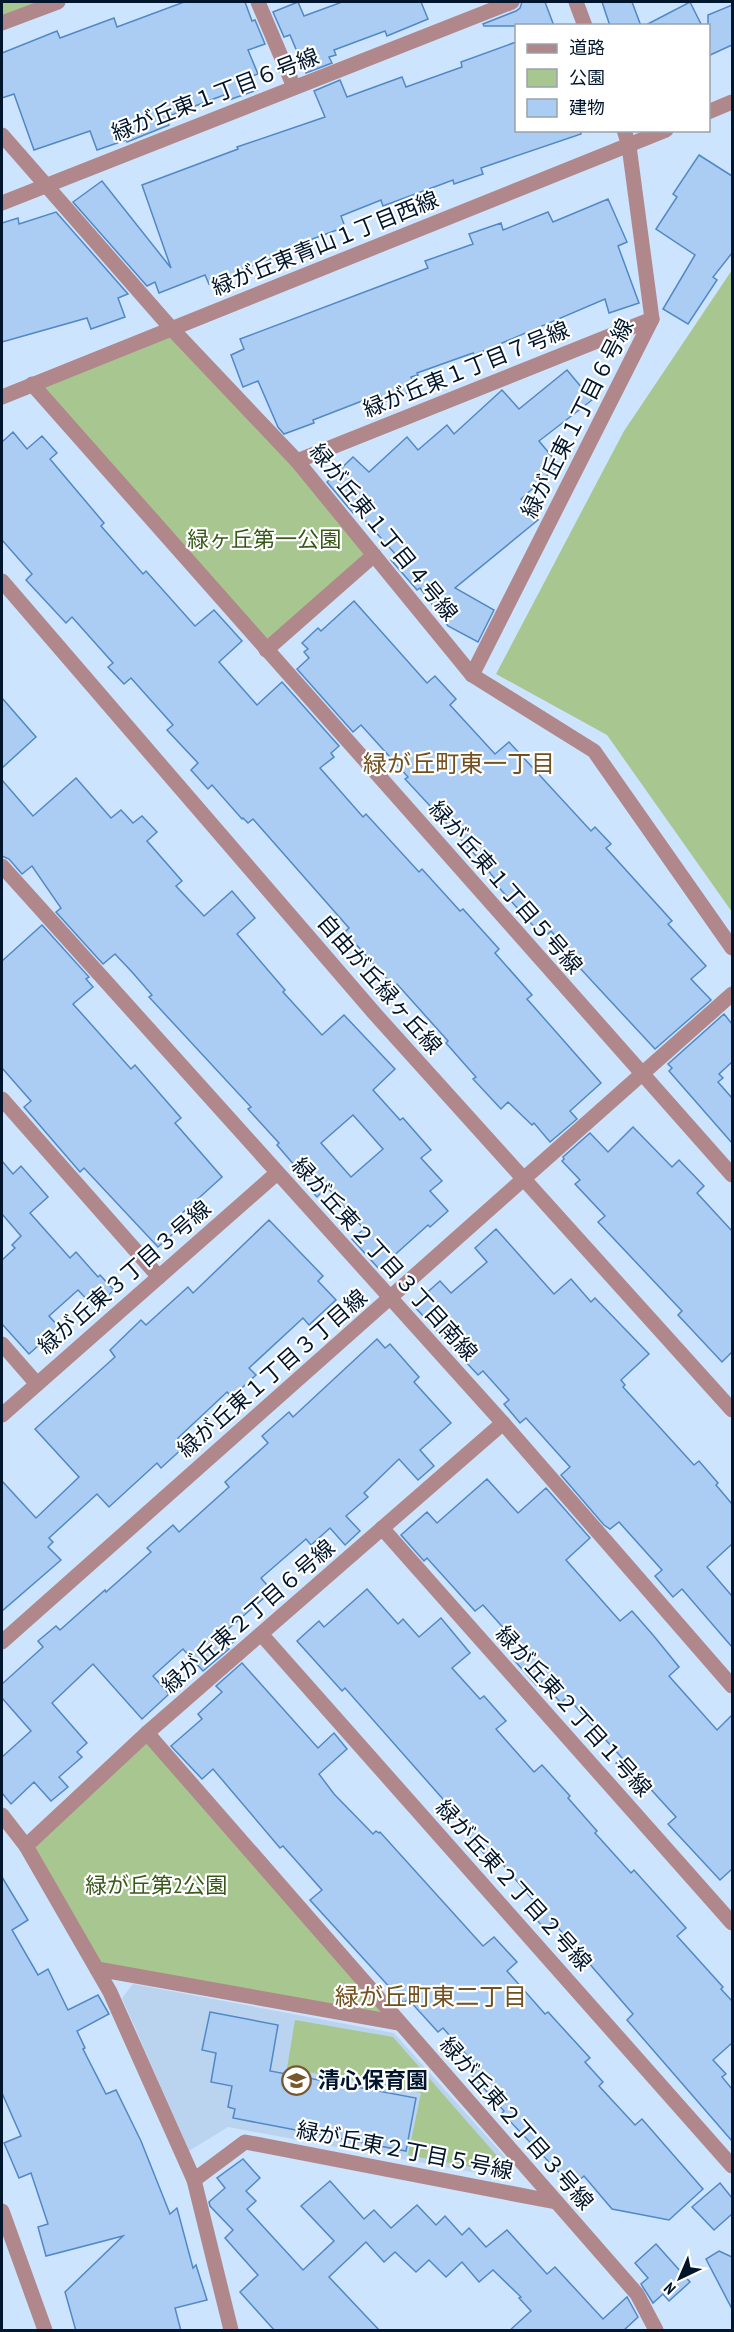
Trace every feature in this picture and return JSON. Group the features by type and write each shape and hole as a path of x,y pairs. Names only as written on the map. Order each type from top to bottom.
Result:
{"street":[{"path":"2,23 58,2"},
{"path":"258,2 294,87"},
{"name":"緑が丘東１丁目６号線","path":"2,202 512,2"},
{"path":"576,2 584,24"},
{"path":"710,111 732,102"},
{"name":"緑が丘東１丁目６号線","path":"472,675 652,319 629,146 625,132"},
{"name":"緑が丘東青山１丁目西線","path":"2,397 661,132"},
{"name":"緑が丘東１丁目４号線","path":"2,135 171,328 297,461 472,675 594,751 732,948"},
{"name":"緑が丘東１丁目７号線","path":"297,461 652,319"},
{"name":"緑が丘東１丁目５号線","path":"32,384 732,1175"},
{"path":"266,650 374,555"},
{"name":"自由が丘緑ヶ丘線","path":"2,581 375,1014 732,1410"},
{"name":"緑が丘東２丁目３丁目南線","path":"2,866 503,1423 732,1686"},
{"name":"緑が丘東１丁目３丁目線","path":"2,1642 732,994"},
{"path":"2,1099 159,1277"},
{"name":"緑が丘東３丁目３号線","path":"2,1415 277,1173"},
{"path":"2,1344 37,1384"},
{"name":"緑が丘東２丁目６号線","path":"26,1846 147,1733 503,1423"},
{"name":"緑が丘東２丁目１号線","path":"382,1528 732,1923"},
{"name":"緑が丘東２丁目２号線","path":"261,1634 732,2166"},
{"name":"緑が丘東２丁目３号線","path":"147,1733 637,2294 656,2331"},
{"path":"2,1815 26,1846 110,1992 194,2180 231,2331"},
{"path":"97,1969 399,2023"},
{"name":"緑が丘東２丁目５号線","path":"194,2180 245,2142 556,2202"},
{"path":"2,2211 45,2331"}],"shaded area":[{"name":"清心保育園","path":"133,1984 394,2033 505,2157 499,2177 228,2127 189,2151 122,1998"}],"green space":[{"path":"2,2 43,2 2,18"},
{"path":"732,270 732,912 607,735 496,674 624,431"},
{"name":"緑ヶ丘第一公園","path":"171,328 374,555 266,650 32,384"},
{"name":"緑が丘第2公園","path":"147,1733 399,2023 97,1969 26,1846"},
{"path":"295,2020 393,2037 498,2157 493,2171 408,2155 421,2093 287,2068"}],"building":[{"path":"184,2 245,2 252,21 255,20 265,44 248,50 258,74 252,76 257,90 226,101 224,95 166,117 169,125 127,142 126,140 97,150 90,131 34,150 14,94 2,98 2,53 57,31 60,38 114,18 117,27"},
{"path":"298,2 304,16 342,2 421,2 428,19 387,36 385,31 334,50 336,55 329,57 332,63 306,73 290,35 284,37 273,12"},
{"path":"522,2 545,2 553,24 484,26 483,24 516,11"},
{"path":"602,2 632,2 640,24 609,24"},
{"path":"690,2 701,24 648,24"},
{"path":"732,5 732,45 710,55 710,24 708,24 708,15"},
{"path":"515,42 515,132 581,132 581,134 481,168 483,174 454,184 453,180 383,206 381,200 341,216 345,227 307,241 308,245 243,269 244,271 209,284 205,275 159,293 155,282 147,286 73,202 102,181 171,268 142,185 238,149 237,147 325,117 314,91 340,80 347,97 402,77 406,87 462,67 461,62"},
{"path":"699,155 732,176 732,253 713,277 717,280 688,324 663,309 695,255 656,229 677,197 673,194"},
{"path":"608,199 627,242 618,246 639,303 609,313 605,299 474,355 473,353 417,373 418,375 411,377 416,390 383,402 380,394 284,434 278,427 258,381 243,387 231,355 244,349 240,339 428,268 425,261 473,244 469,234 501,223 503,230 548,212 553,222"},
{"path":"56,212 128,294 118,298 125,317 91,329 87,318 2,342 2,223 18,218 19,224"},
{"path":"567,370 592,400 539,441 559,465 521,499 538,520 455,588 494,610 478,642 448,626 420,588 417,590 391,560 396,555 356,510 353,513 327,482 353,457 369,472 407,437 418,450 447,425 454,434 502,390 519,409"},
{"path":"13,432 27,449 42,436 57,453 50,459 104,523 101,526 143,574 146,571 195,626 214,610 242,641 219,662 257,705 282,682 339,746 331,753 334,757 320,768 363,817 366,814 419,872 422,869 460,911 463,909 499,949 495,953 532,995 527,999 601,1083 570,1111 577,1119 550,1142 534,1123 532,1125 508,1102 501,1109 473,1079 476,1077 446,1043 448,1041 397,984 394,987 345,932 349,928 253,819 248,823 242,819 212,785 208,789 191,770 198,763 167,730 173,725 131,678 124,684 108,667 113,663 72,617 66,623 26,580 32,574 2,540 2,442"},
{"path":"354,601 427,683 435,676 456,699 450,705 495,754 509,742 591,831 595,827 611,844 606,848 672,921 668,924 706,966 691,979 711,1000 655,1049 578,966 580,963 551,931 548,934 540,926 536,929 493,881 495,879 471,850 405,779 408,777 361,725 353,732 297,669 309,658 304,652 308,649 302,643 318,628 321,631"},
{"path":"2,698 36,737 2,768"},
{"path":"76,778 111,818 121,810 133,823 142,816 157,832 147,841 182,881 176,886 204,916 232,891 255,918 237,934 285,990 283,992 322,1035 344,1015 395,1069 373,1090 400,1120 403,1118 431,1150 421,1158 442,1181 430,1191 448,1211 430,1227 428,1225 379,1269 352,1239 364,1229 327,1187 317,1197 298,1176 301,1173 277,1145 279,1143 248,1109 251,1107 149,997 152,995 132,972 115,954 103,964 56,912 61,908 32,866 22,874 9,859 2,856 2,780 33,816","holes":["353,1115 383,1149 351,1177 321,1143"]},
{"path":"42,925 89,977 86,979 93,987 73,1004 131,1069 135,1065 181,1118 175,1123 222,1177 179,1216 185,1223 158,1247 84,1168 80,1172 24,1107 31,1101 2,1068 2,961"},
{"path":"724,1014 732,1024 732,1062 719,1074 723,1078 718,1082 732,1098 732,1143 669,1071 672,1068 668,1064"},
{"path":"633,1127 672,1167 679,1160 704,1186 697,1193 732,1231 732,1352 722,1362 678,1315 682,1311 598,1222 605,1216 575,1184 580,1180 562,1161 563,1157 590,1133 608,1152"},
{"path":"2,1161 13,1174 21,1166 48,1197 30,1213 70,1258 76,1252 98,1277 100,1275 114,1290 95,1308 78,1290 49,1316 59,1327 29,1354 2,1324 2,1260 15,1248 12,1245 21,1236 2,1214"},
{"path":"269,1220 323,1276 318,1281 336,1300 309,1325 303,1318 249,1368 256,1375 232,1397 227,1392 178,1438 185,1446 161,1468 157,1463 109,1507 97,1494 49,1538 53,1542 48,1547 61,1560 2,1611 2,1481 36,1518 79,1477 35,1429 115,1357 110,1350 141,1320 146,1325 188,1287 193,1293"},
{"path":"496,1229 554,1294 571,1279 591,1302 595,1298 649,1354 621,1380 625,1385 623,1387 694,1465 699,1461 732,1504 732,1544 707,1567 732,1596 732,1647 682,1589 673,1597 655,1576 662,1570 619,1522 610,1529 604,1525 561,1475 570,1467 526,1418 520,1423 504,1404 509,1400 483,1371 478,1375 413,1305 440,1281 451,1293 487,1262 475,1248"},
{"path":"377,1339 385,1348 390,1344 419,1377 414,1382 451,1423 420,1450 434,1466 418,1480 399,1459 364,1493 368,1497 346,1516 360,1531 345,1545 330,1528 311,1545 306,1539 261,1578 272,1591 227,1630 236,1640 227,1647 229,1649 203,1671 183,1649 153,1676 169,1694 142,1719 93,1664 52,1703 87,1743 77,1752 82,1757 59,1777 68,1787 51,1801 34,1782 11,1804 2,1793 2,1757 31,1731 2,1698 2,1684 43,1647 38,1641 56,1626 60,1630 105,1590 106,1592 151,1552 147,1548 173,1525 179,1532 229,1487 225,1482 268,1443 262,1436 289,1412 293,1417"},
{"path":"487,1479 518,1513 546,1488 590,1538 566,1560 620,1621 632,1611 679,1667 669,1676 717,1730 732,1715 732,1869 720,1880 668,1824 676,1817 636,1773 630,1778 616,1763 622,1758 567,1697 561,1703 542,1681 537,1686 514,1660 524,1651 483,1605 475,1611 427,1558 424,1561 401,1535 427,1512 437,1523"},
{"path":"367,1589 398,1624 403,1619 419,1637 441,1618 470,1653 452,1668 480,1699 484,1696 506,1721 496,1729 534,1772 542,1765 570,1796 568,1798 597,1831 595,1833 631,1873 634,1870 686,1928 677,1936 723,1987 721,1989 732,2001 732,2043 713,2060 726,2074 722,2077 732,2089 732,2141 627,2020 633,2014 594,1969 553,1922 545,1929 525,1907 533,1900 499,1860 494,1865 468,1835 472,1832 345,1688 342,1691 297,1641 319,1621 324,1627"},
{"path":"242,1663 318,1748 334,1733 347,1749 319,1774 334,1794 373,1834 376,1831 380,1832 483,1946 494,1937 517,1962 507,1971 545,2014 548,2012 590,2058 585,2062 603,2082 599,2086 635,2125 642,2119 703,2189 669,2220 612,2209 584,2176 572,2186 502,2113 504,2111 471,2074 478,2068 443,2028 438,2032 408,1999 404,2003 310,1900 322,1890 283,1846 280,1848 213,1769 202,1779 171,1746 202,1719 198,1714 222,1692 216,1686"},
{"path":"2,1877 28,1920 12,1930 38,1975 48,1969 68,2010 98,1995 109,2014 77,2031 85,2048 83,2049 106,2094 116,2090 141,2141 170,2214 177,2208 193,2268 196,2265 207,2300 175,2308 181,2331 76,2331 65,2292 123,2236 46,2256 38,2227 48,2224 31,2173 19,2178 4,2143 21,2136 2,2093"},
{"path":"210,2012 278,2025 270,2071 416,2098 406,2151 233,2118 235,2109 228,2107 232,2086 211,2082 216,2053 202,2050"},
{"path":"243,2159 260,2178 246,2191 256,2201 247,2209 303,2270 334,2241 301,2206 330,2181 364,2219 374,2210 391,2228 417,2205 436,2225 445,2216 462,2235 469,2228 486,2247 507,2230 547,2274 555,2267 603,2319 627,2297 638,2317 623,2331 509,2331 531,2311 519,2298 521,2297 493,2270 479,2282 462,2262 446,2277 429,2260 416,2272 395,2252 384,2262 366,2242 329,2277 380,2331 275,2331 240,2292 258,2275 225,2238 233,2230 210,2206 209,2202 225,2188 217,2178"},
{"path":"720,2183 732,2198 732,2214 714,2230 692,2207"},
{"path":"656,2244 690,2282 669,2301 663,2294 653,2303 641,2284 648,2278 635,2263"},
{"path":"719,2251 732,2257 732,2309 706,2259"}],"place":[{"name":"清心保育園","path":"297,2080"}],"district":[{"name":"緑が丘町東一丁目","path":"459,764"},
{"name":"緑が丘町東二丁目","path":"431,1997"}]}
